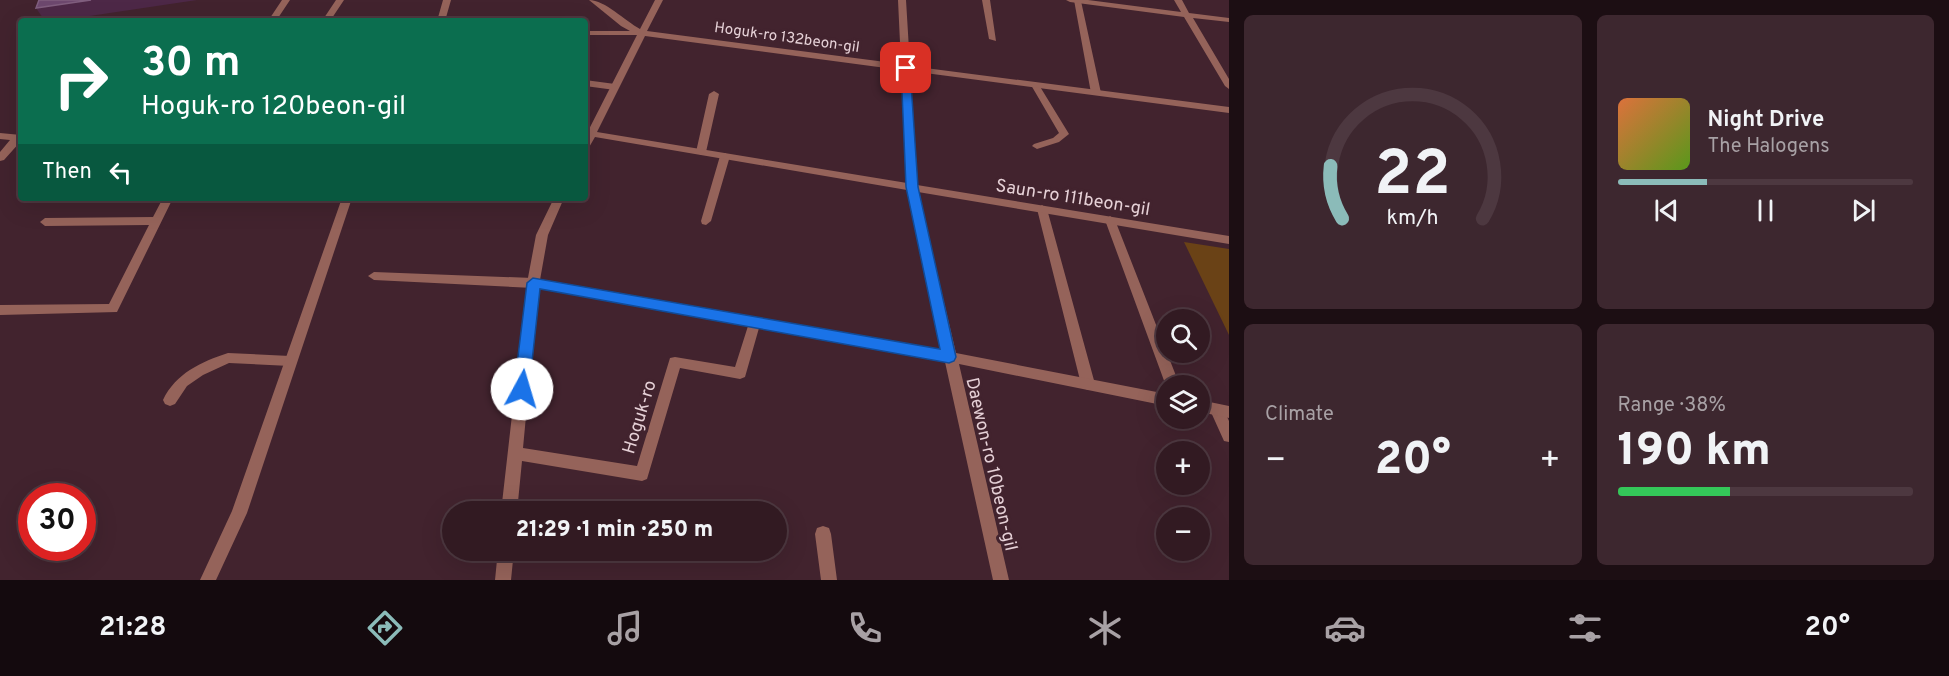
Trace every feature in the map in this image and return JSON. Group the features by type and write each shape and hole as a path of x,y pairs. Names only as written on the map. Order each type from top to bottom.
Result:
{"street":[{"path":"274,18 286,0"},
{"path":"328,18 340,0"},
{"path":"442,18 447,0"},
{"path":"593,0 624,24 642,33"},
{"path":"588,141 659,0"},
{"name":"Daewon-ro 10beon-gil","path":"902,0 912,187 1001,580"},
{"path":"986,0 993,39"},
{"path":"1096,93 1073,0 1229,20"},
{"path":"1178,0 1229,86"},
{"path":"588,33 642,33"},
{"name":"Hoguk-ro 132beon-gil","path":"642,33 1229,110"},
{"path":"588,83 615,87"},
{"path":"1035,85 1064,134 1056,140 1036,146"},
{"path":"701,152 714,94"},
{"name":"Saun-ro 111beon-gil","path":"592,134 1229,240"},
{"path":"0,136 18,138"},
{"path":"0,158 18,139"},
{"path":"706,221 724,156"},
{"path":"0,310 112,309 166,201"},
{"path":"208,580 239,513 346,201"},
{"path":"510,501 533,283 542,235 559,201"},
{"path":"1042,209 1088,384"},
{"path":"45,222 156,220"},
{"path":"1110,220 1169,375"},
{"path":"374,276 533,283 949,357 1156,398"},
{"name":"Hoguk-ro","path":"515,453 642,474 675,362 741,373 755,322"},
{"path":"171,400 182,382 198,371 228,358 290,362"},
{"path":"1223,411 1229,436"},
{"path":"823,534 829,580"},
{"path":"503,580 505,561"}],"shaded area":[{"path":"1184,242 1229,249 1229,335"}],"building":[{"path":"39,0 91,0 36,8"}],"route":[{"path":"522,389 533,283 949,357 912,187 906,68"}]}
